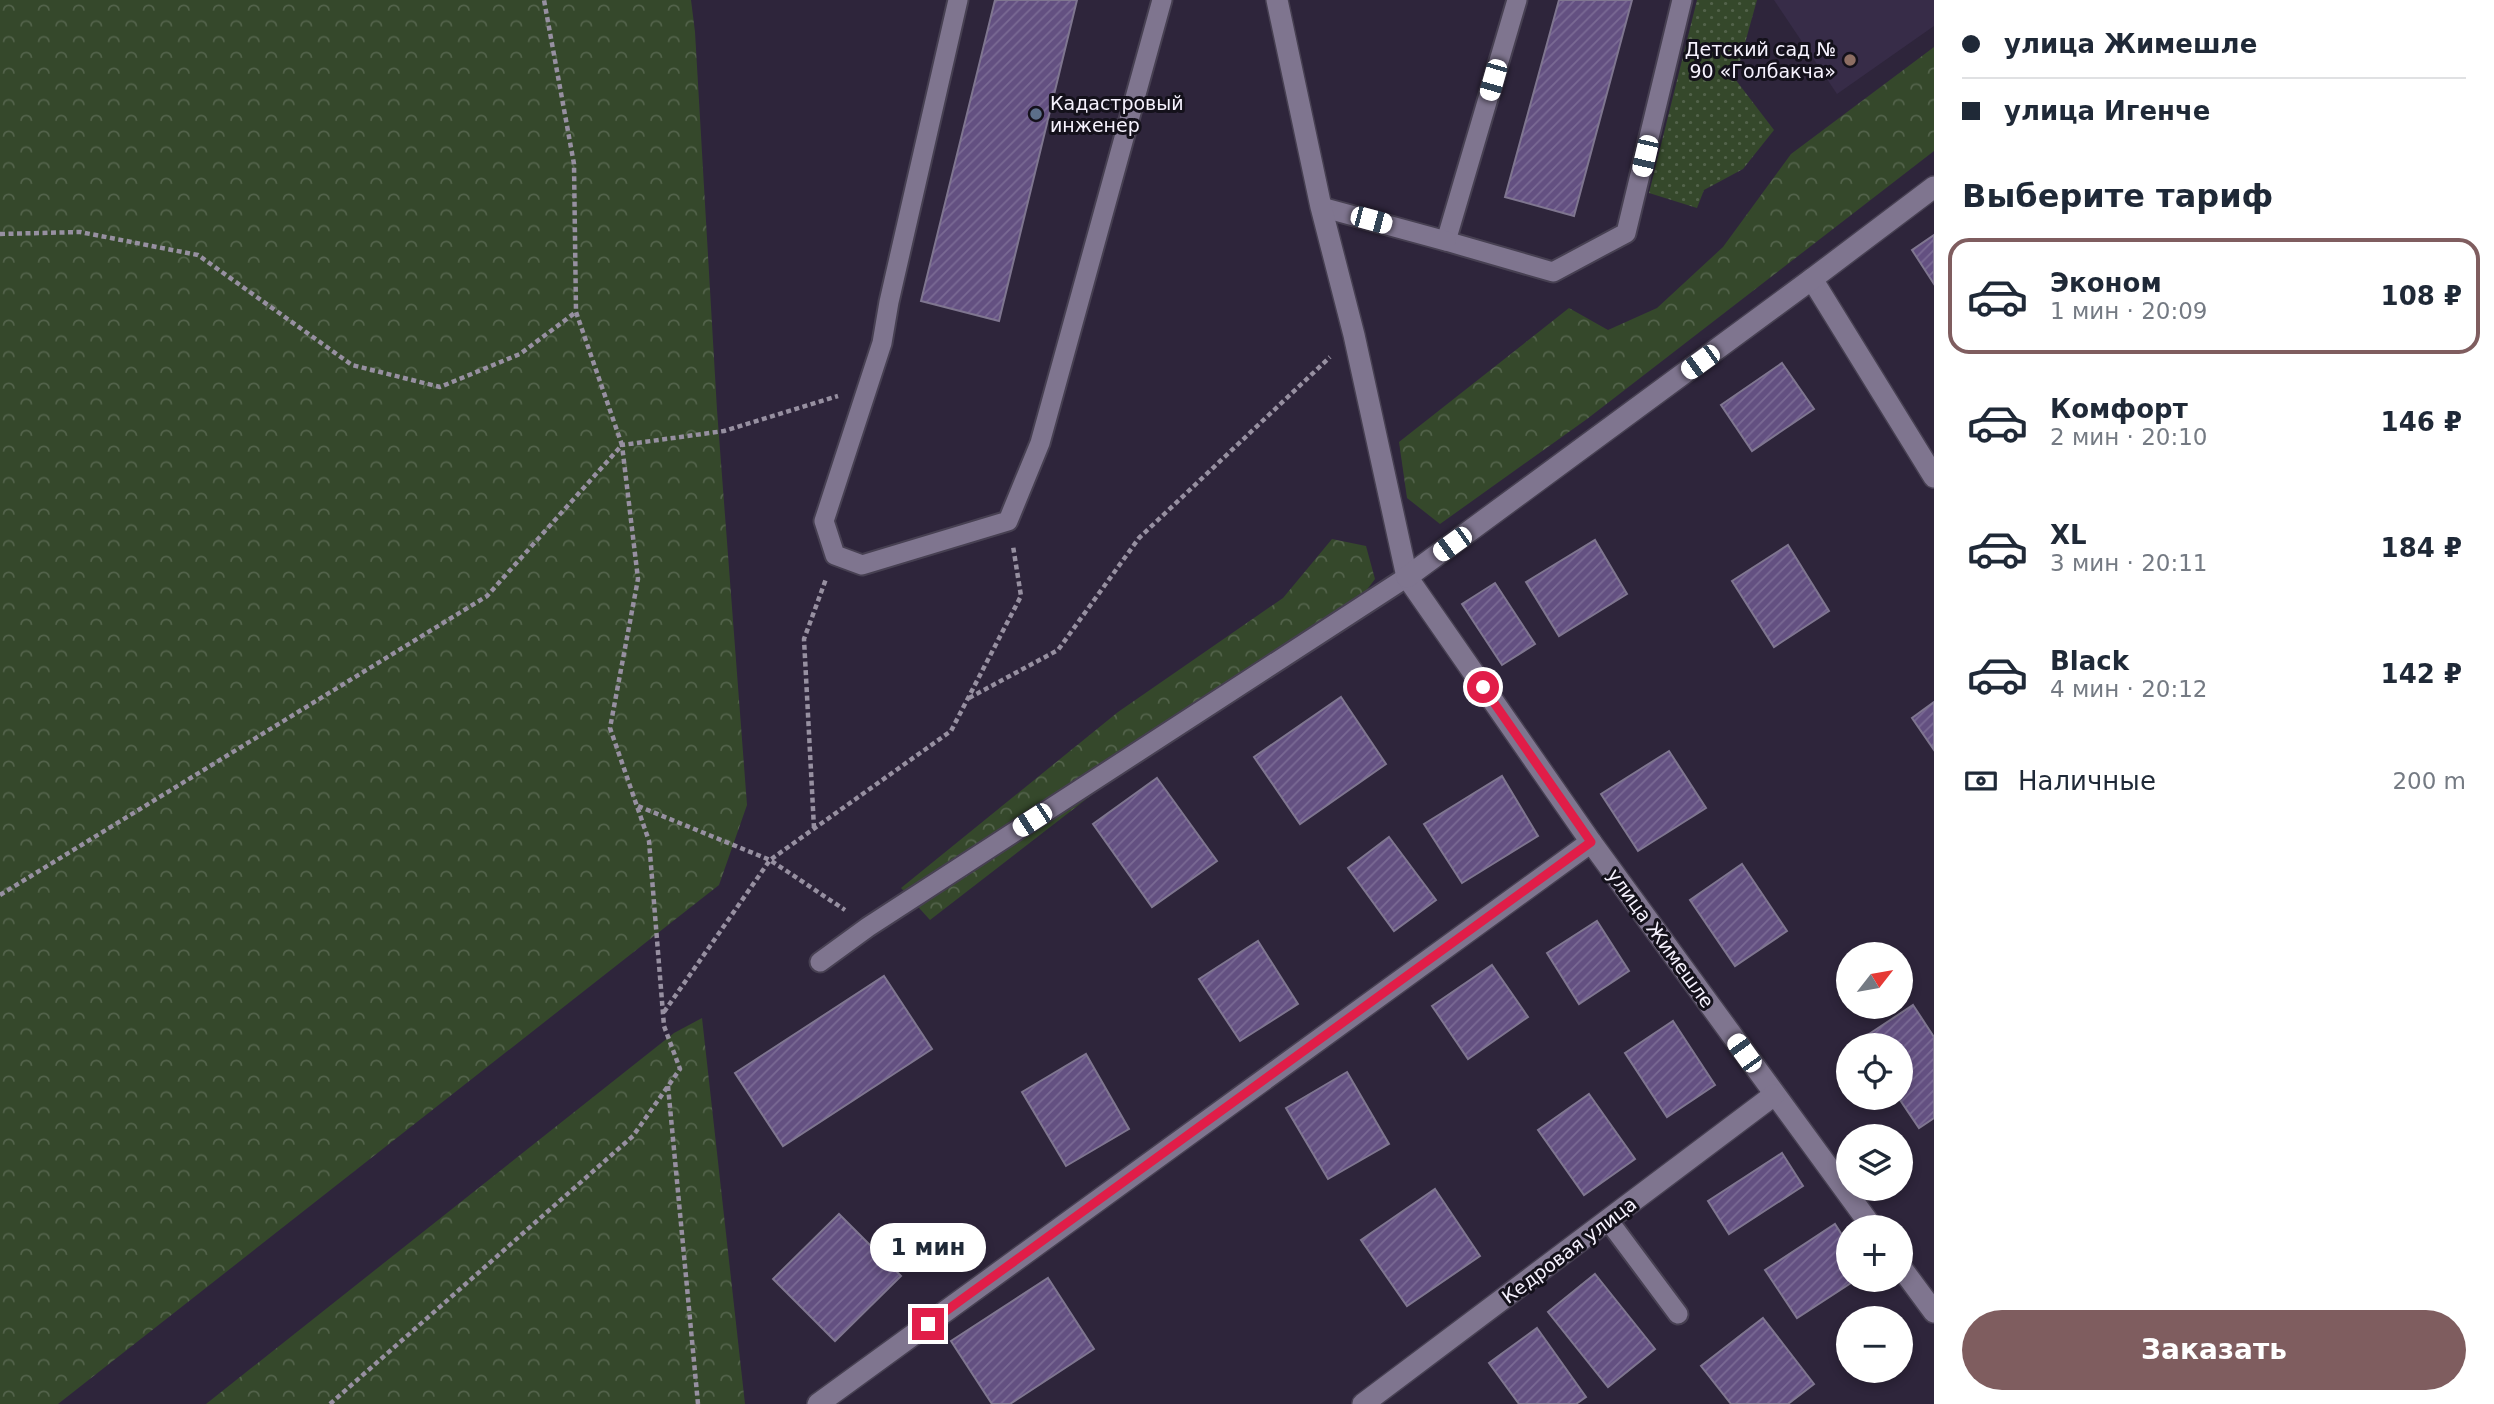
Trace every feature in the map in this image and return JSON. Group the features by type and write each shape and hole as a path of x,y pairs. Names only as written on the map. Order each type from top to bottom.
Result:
{"street":[{"path":"1277,0 1321,207 1354,335 1407,577 1934,187"},
{"path":"1812,279 1934,477"},
{"name":"улица Жимешле","path":"1407,577 1591,842 1862,1215"},
{"path":"818,1404 1591,842"},
{"name":"Кедровая улица","path":"1363,1404 1774,1095"},
{"path":"1913,1284 1934,1312"}],"lane":[{"path":"958,0 882,343 824,520 835,555 862,565 1008,521 1040,443 1162,0"},
{"path":"1446,241 1517,0"},
{"path":"1321,207 1553,272 1626,233 1682,0"},
{"path":"820,962 869,927 1407,577"},
{"path":"1608,1220 1678,1314"}],"path":[{"path":"330,1404 633,1136 680,1069 664,1026 649,841 610,728 638,579 622,445 576,312 574,164 544,0"},
{"path":"0,234 80,232 198,255 352,365 440,387 520,354 576,312"},
{"path":"968,699 1058,650 1139,538 1354,335"},
{"path":"0,895 487,596 622,445 724,431 868,387"},
{"path":"663,1013 770,860 951,731 1021,596 1008,521"},
{"path":"814,829 804,639 835,555"},
{"path":"637,806 770,860 869,927"},
{"path":"668,1086 698,1404"}],"shaded area":[{"name":"Детский сад № 90 «Голбакча»","path":"1774,0 1934,0 1934,26 1837,94"}],"green space":[{"path":"0,0 691,0 717,410 747,805 719,885 58,1404 0,1404"},
{"path":"1697,0 1757,0 1735,79 1774,130 1743,169 1704,190 1697,208 1649,193"},
{"path":"1934,47 1934,151 1587,419 1440,524 1407,498 1399,442 1569,308 1608,330 1657,308 1723,247 1791,154"},
{"path":"1332,539 1366,546 1375,579 1339,627 1098,790 930,920 901,888 1118,712 1283,598"},
{"path":"702,1018 745,1404 206,1404 674,1033"}],"building":[{"path":"995,0 1077,0 999,321 921,301"},
{"path":"1559,0 1632,0 1574,216 1505,197"},
{"path":"1934,235 1934,284 1912,250"},
{"path":"1782,363 1814,409 1752,451 1721,405"},
{"path":"1595,540 1627,594 1559,636 1526,582"},
{"path":"1788,545 1829,611 1774,647 1732,581"},
{"path":"1495,583 1535,644 1502,665 1462,604"},
{"path":"1341,697 1386,764 1300,824 1254,757"},
{"path":"1934,702 1934,750 1912,718"},
{"path":"1669,751 1706,808 1638,851 1601,794"},
{"path":"1502,776 1538,836 1462,883 1424,824"},
{"path":"1157,778 1217,861 1152,907 1093,824"},
{"path":"1389,837 1436,900 1394,931 1348,868"},
{"path":"1742,864 1787,931 1735,966 1690,900"},
{"path":"1597,921 1629,971 1579,1004 1547,953"},
{"path":"1258,941 1298,1004 1240,1041 1199,979"},
{"path":"1492,965 1528,1017 1468,1059 1432,1006"},
{"path":"884,976 932,1049 783,1146 735,1073"},
{"path":"1913,1005 1934,1037 1934,1118 1919,1128 1907,1110 1913,1110 1913,1033 1871,1033 1892,1019 1913,1019"},
{"path":"1673,1021 1715,1085 1667,1117 1625,1053"},
{"path":"1086,1054 1129,1129 1066,1166 1022,1092"},
{"path":"1347,1072 1389,1144 1328,1179 1286,1108"},
{"path":"1589,1094 1635,1159 1584,1195 1538,1130"},
{"path":"1782,1153 1803,1186 1729,1234 1708,1201"},
{"path":"1435,1189 1480,1256 1407,1306 1361,1240"},
{"path":"839,1214 901,1276 835,1341 773,1279"},
{"path":"1836,1226 1837,1292 1797,1318 1765,1270"},
{"path":"1595,1274 1655,1349 1608,1387 1548,1312"},
{"path":"1048,1278 1094,1349 1010,1404 992,1404 951,1341"},
{"path":"1763,1318 1814,1384 1788,1404 1731,1404 1701,1366"},
{"path":"1537,1328 1586,1397 1576,1404 1519,1404 1489,1363"}],"place":[{"name":"Детский сад № 90 «Голбакча»","path":"1850,60"},
{"name":"Кадастровый инженер","path":"1036,114"}],"route":[{"path":"928,1324 1591,842 1483,687"}]}
